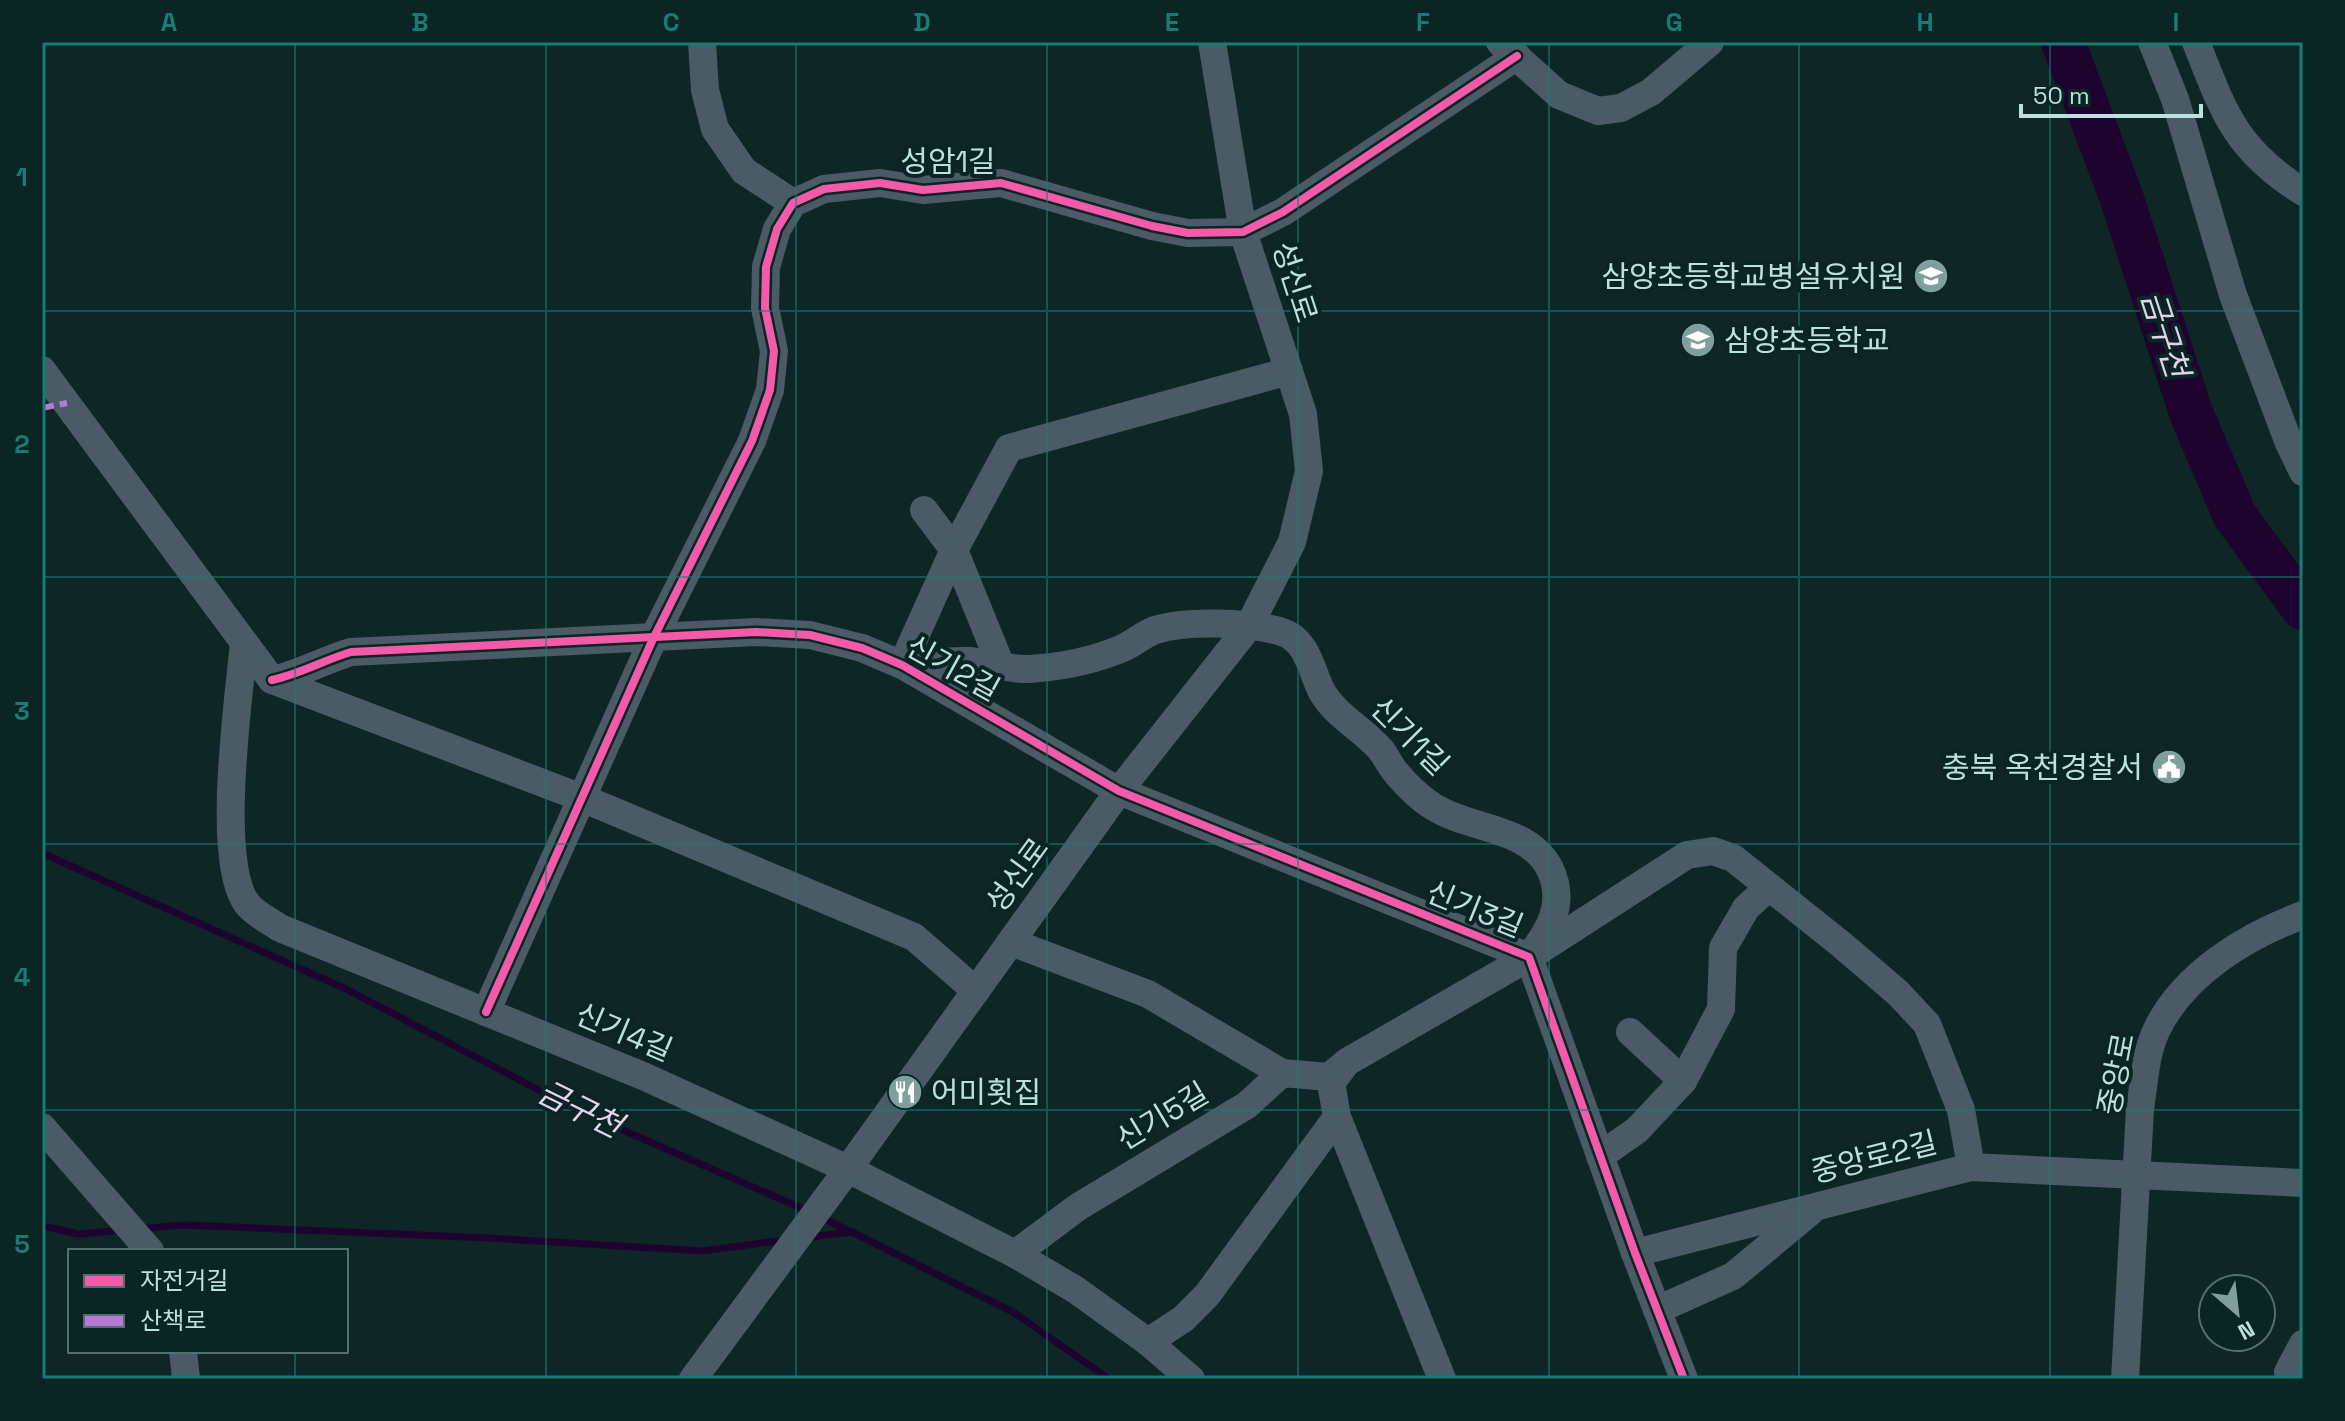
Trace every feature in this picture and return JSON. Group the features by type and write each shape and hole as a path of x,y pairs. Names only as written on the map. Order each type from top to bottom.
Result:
{"street":[{"path":"486,1012 653,639 752,441 770,390 774,351 765,308 766,267 777,229 793,203 744,171 715,129 705,90 702,42"},
{"name":"성신로","path":"693,1379 1119,791 1249,626 1292,542 1309,471 1303,414 1243,232 1212,42"},
{"name":"성암1길","path":"793,203 824,189 838,187 880,183 923,190 1001,183 1176,231 1243,232 1283,212 1510,47 1559,95 1598,111 1621,108 1651,92 1710,42"},
{"path":"2152,42 2175,99 2233,295 2303,472"},
{"path":"2196,42 2228,121 2274,173 2303,192"},
{"path":"42,370 272,680 582,798 914,937 976,991"},
{"path":"902,665 954,550 1009,448 1289,371"},
{"name":"신기2길","path":"924,510 954,550 1001,666"},
{"path":"1001,666 1026,669 1077,662 1122,648 1154,631 1197,624 1249,626"},
{"name":"신기1길","path":"1249,626 1284,632 1300,643 1322,692 1380,749 1398,775 1434,807 1510,835 1535,851 1549,868 1558,897 1556,911 1545,936 1529,957"},
{"name":"신기2길","path":"272,680 298,675 351,652 756,632 810,635 862,648 902,665 1119,791"},
{"name":"신기4길","path":"244,643 230,822 232,864 247,905 280,928 643,1076 848,1169 1015,1254 1076,1290 1148,1342 1191,1379"},
{"name":"신기2길","path":"902,665 969,661 1001,666"},
{"name":"신기3길","path":"1119,791 1529,957 1635,1253 1684,1379"},
{"name":"신기3길","path":"1529,957 1687,855 1713,851 1733,858 1769,887"},
{"path":"1600,1156 1637,1130 1683,1081 1721,1009 1723,948 1746,908 1769,887 1865,964 1927,1024 1961,1110 1971,1167"},
{"name":"중앙로","path":"2136,1176 2146,1066 2156,1031 2184,988 2227,953 2303,915"},
{"path":"1011,942 1148,994 1282,1073 1329,1077 1347,1062 1529,957"},
{"path":"1630,1032 1683,1081"},
{"path":"1347,1062 1331,1083 1337,1117 1442,1379"},
{"name":"신기5길","path":"1015,1254 1078,1207 1247,1105 1282,1073"},
{"path":"1148,1342 1183,1319 1207,1295 1337,1117"},
{"path":"47,1132 147,1247"},
{"name":"중앙로2길","path":"1635,1253 1971,1167 2303,1183"},
{"path":"2125,1379 2136,1176"},
{"path":"1657,1310 1733,1276 1817,1207"},
{"path":"2289,1379 2288,1372 2303,1344"},
{"path":"183,1353 186,1379"}],"waterway":[{"name":"금구천","path":"2063,42 2122,199 2191,413 2235,516 2303,608"},
{"name":"금구천","path":"42,853 346,989 577,1110 808,1211"},
{"name":"금구천","path":"819,1216 1013,1312 1109,1379"},
{"path":"139,1229 184,1225 702,1251 785,1240"},
{"path":"42,1226 79,1234 123,1230"},
{"path":"809,1237 853,1232"}],"marked path":[{"path":"42,408 67,403"}],"cycle path":[{"path":"486,1012 653,639 752,441 770,390 774,351 765,308 766,267 777,229 793,203 824,189 880,183 923,190 1001,183 1152,226 1188,233 1243,232 1283,212 1517,56"},
{"path":"272,680 351,652 756,632 810,635 862,648 902,665 1119,791 1529,957 1635,1253 1684,1379"}],"place":[{"name":"삼양초등학교병설유치원","path":"1931,276"},
{"name":"삼양초등학교","path":"1698,340"},
{"name":"충북 옥천경찰서","path":"2169,767"},
{"name":"어미횟집","path":"905,1092"}]}
